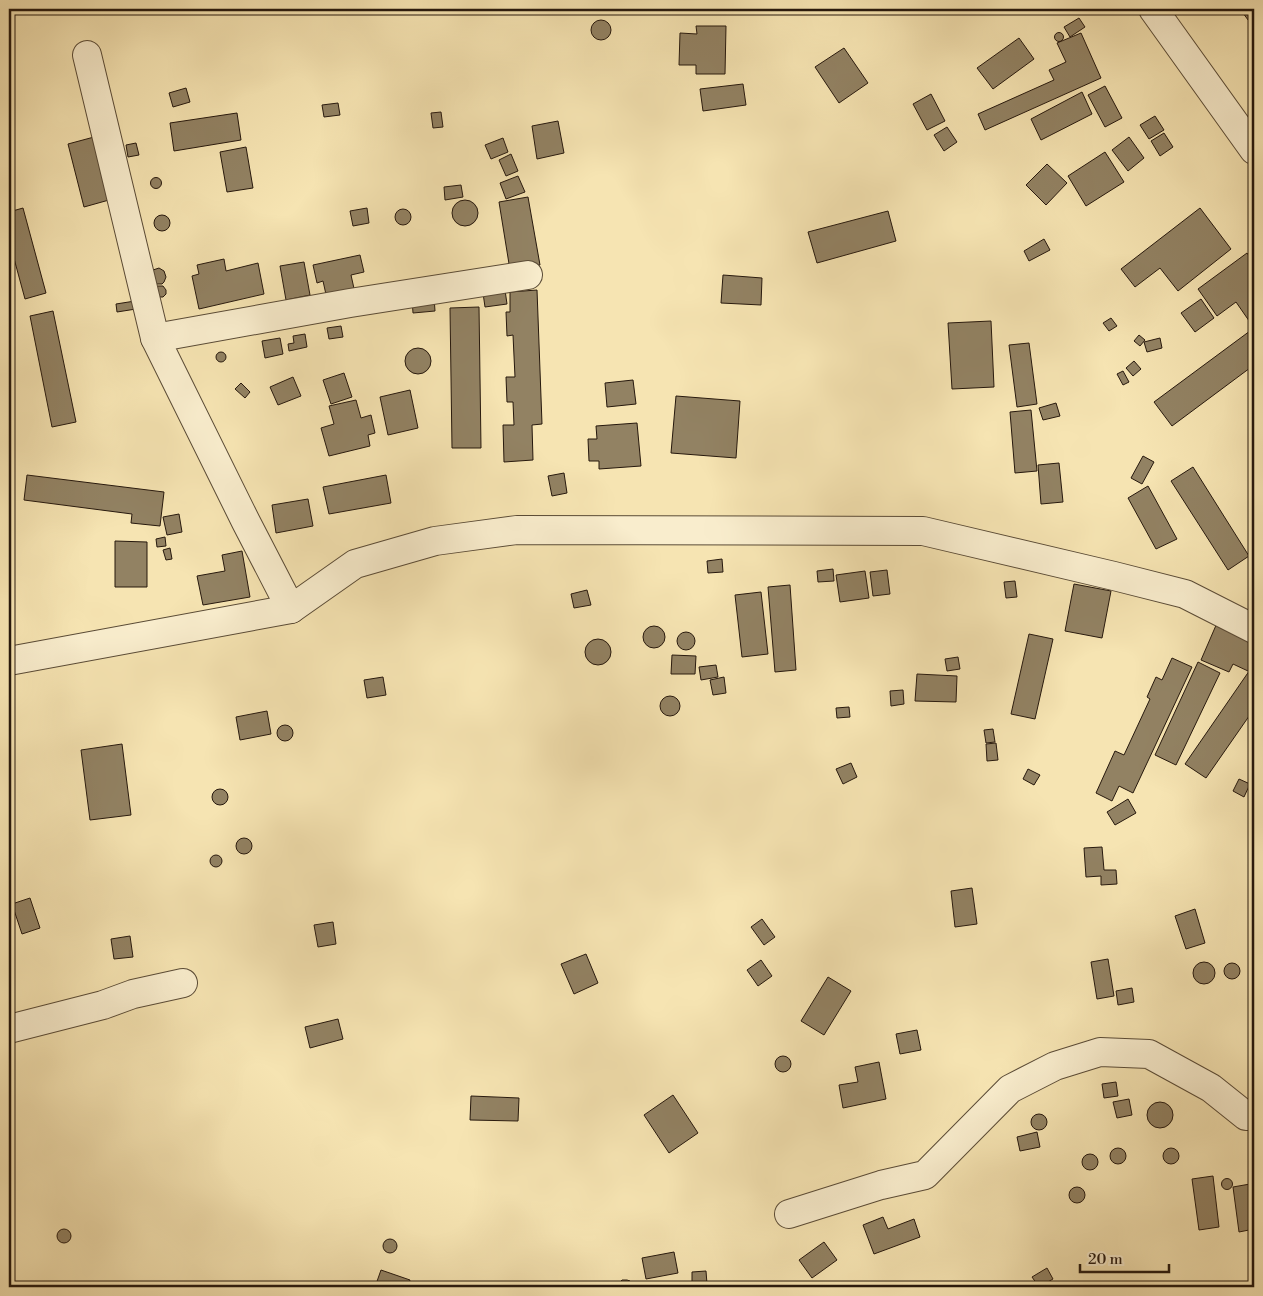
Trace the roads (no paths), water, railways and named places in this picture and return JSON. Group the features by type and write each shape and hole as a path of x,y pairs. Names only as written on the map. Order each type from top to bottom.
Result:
{"street":[{"path":"1153,9 1254,150"},
{"path":"87,55 155,338 246,522 292,609"},
{"path":"155,338 350,302 528,275"},
{"path":"9,661 292,609 355,564 435,541 517,530 923,532 1185,594 1254,629"},
{"path":"9,1029 133,994 184,983"},
{"path":"789,1214 881,1185 924,1175 1010,1089 1055,1066 1100,1052 1150,1054 1211,1088 1246,1116 1254,1116"}]}
